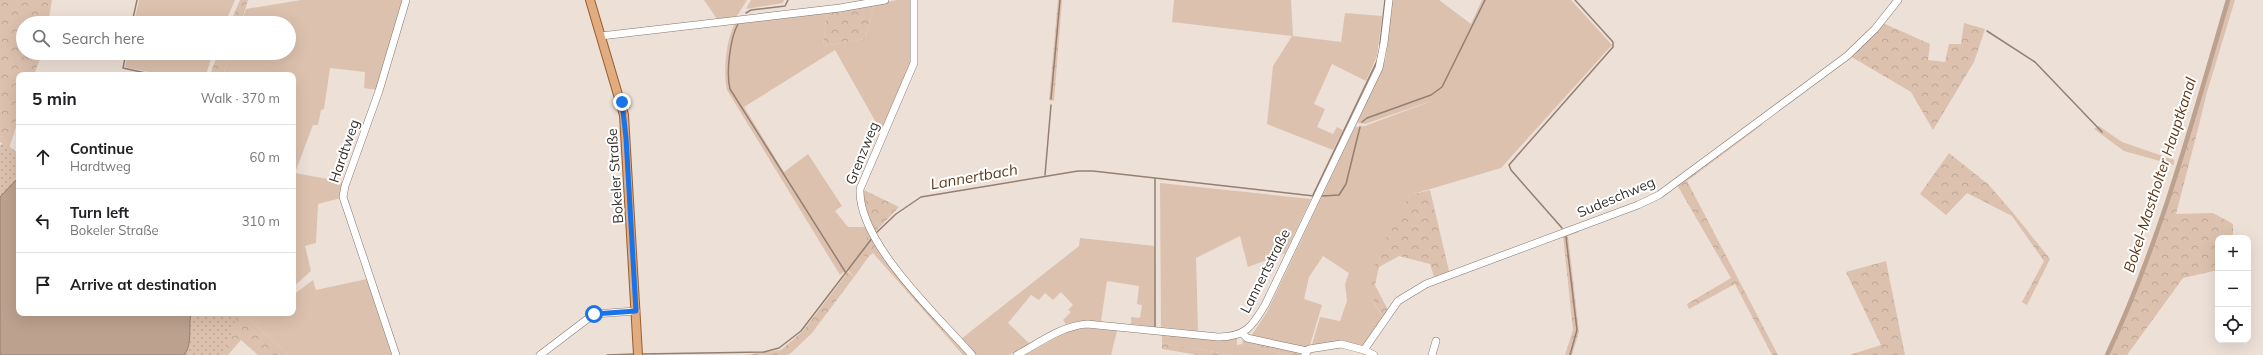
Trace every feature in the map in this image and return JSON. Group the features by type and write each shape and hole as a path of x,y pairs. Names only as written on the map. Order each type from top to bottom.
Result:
{"main road":[{"name":"Bokeler Straße","path":"590,0 624,115 638,352"}],"street":[{"name":"Hardtweg","path":"396,355 343,197 345,186 379,91 406,0"},
{"path":"601,36 840,8 885,0"},
{"name":"Grenzweg","path":"914,0 914,64 860,189 859,200 874,236 889,260 972,355"},
{"name":"Lannertstraße","path":"1017,355 1068,327 1087,324 1218,337 1233,336 1242,333 1254,322 1265,305 1379,68 1384,43 1389,0"},
{"name":"Sudeschweg","path":"1364,350 1398,300 1420,287 1638,205 1659,195 1847,56 1875,29 1898,0"},
{"path":"540,355 594,314 636,311"},
{"path":"1242,333 1247,338 1306,353 1341,344 1364,350 1374,355"},
{"path":"1432,355 1436,340"}],"green space":[{"path":"0,0 52,0 49,16 16,16 16,60 39,60 35,72 16,72 16,127 9,148 0,142"},
{"path":"139,0 235,0 228,16 136,16"},
{"path":"240,0 248,0 243,16 233,16"},
{"path":"301,0 405,0 378,90 364,88 365,72 330,68 324,109 321,110 318,125 313,125 296,170 296,72 224,72 228,60 296,60 296,16 244,16 246,9"},
{"path":"704,0 747,0 737,16 717,19"},
{"path":"751,0 784,0 783,3 746,9"},
{"path":"897,0 911,0 911,63 882,133 835,50 744,107 784,172 808,154 842,206 835,211 848,227 869,227 872,252 854,277 847,269 840,275 727,90 725,65 727,47 735,23 827,12 823,46 865,39 874,5"},
{"path":"1058,0 1062,0 1054,101 1049,100"},
{"path":"1174,0 1291,0 1293,36 1341,42 1345,13 1382,16 1377,56 1366,81 1332,64 1314,104 1325,109 1317,127 1333,134 1337,127 1343,130 1333,150 1267,124 1273,66 1292,36 1172,22"},
{"path":"1392,0 1439,0 1471,24 1482,0 1571,0 1612,45 1501,168 1410,195 1384,246 1374,274 1372,287 1373,299 1383,318 1364,347 1351,345 1311,348 1320,317 1340,321 1347,301 1345,284 1349,273 1323,256 1309,277 1304,299 1322,305 1309,348 1299,348 1251,336 1267,312 1355,127 1365,126 1437,99 1365,124 1354,122 1359,119 1386,58"},
{"path":"2230,0 2235,0 2207,92 2197,133 2189,134"},
{"path":"874,5 865,39 823,46 827,12"},
{"path":"1964,23 1985,29 1974,62 1933,130 1911,92 1850,56 1881,24 1885,24 1930,44 1928,60 1945,62 1949,44 1961,44"},
{"path":"126,60 211,60 207,72 148,72 125,67"},
{"path":"215,60 228,60 224,72 211,72"},
{"path":"1762,122 1762,125 1687,181 1778,355 1772,355 1735,284 1689,309 1687,304 1731,278 1676,183"},
{"path":"2099,126 2122,142 2174,160 2174,165 2124,151 2094,129"},
{"path":"2197,133 2176,214 2213,213 2233,224 2233,235 2215,235 2215,271 2183,278 2127,355 2108,355 2152,246 2189,134"},
{"path":"5,143 16,152 16,316 236,316 231,334 221,355 0,355 0,145"},
{"path":"1949,153 1989,185 2050,259 2027,305 2022,302 2044,261 2012,216 1967,193 1946,215 1920,194"},
{"path":"296,173 344,182 341,198 318,204 316,243 305,246 311,271 296,284"},
{"path":"1160,183 1311,199 1285,253 1248,267 1240,236 1196,258 1198,331 1161,327"},
{"path":"862,189 899,207 875,232 861,200"},
{"path":"1430,190 1449,271 1434,277 1430,264 1399,256 1379,267 1375,285 1388,310 1383,318 1374,302 1371,290 1372,276 1376,262 1389,232 1410,195"},
{"path":"1579,229 1579,232 1568,236 1579,332 1572,355 1565,355 1573,330 1563,235"},
{"path":"870,232 969,355 963,355 873,253 866,258 859,249"},
{"path":"1080,238 1155,246 1156,327 1131,324 1131,317 1140,318 1142,305 1137,304 1139,286 1107,281 1101,321 1078,321 1066,324 1063,320 1071,312 1068,310 1073,305 1061,292 1053,300 1045,293 1039,300 1031,295 1008,323 1030,344 1009,355 976,355 961,339 1079,246"},
{"path":"1886,261 1905,355 1849,355 1881,345 1846,272"},
{"path":"848,272 854,277 812,333 791,353 787,355 744,355 781,350 803,331"},
{"path":"367,279 392,355 289,355 245,316 296,316 296,293 313,280 316,290"},
{"path":"232,316 245,316 289,355 258,355 241,340 228,355 215,355"},
{"path":"1086,328 1117,331 1111,355 1025,355 1066,332"},
{"path":"1162,334 1226,340 1237,339 1237,345 1242,344 1289,355 1232,355 1162,343"},
{"path":"1243,339 1302,352 1303,355 1289,355 1242,344"},
{"path":"1162,343 1232,355 1198,355 1162,349"}],"shaded area":[{"path":"16,180 16,316 190,316 189,341 187,351 184,355 0,355 0,197"}],"waterway":[{"path":"134,16 137,0"},
{"path":"746,13 751,10 785,6 788,0"},
{"path":"1051,99 1060,0"},
{"path":"1380,44 1385,0"},
{"name":"Lannertbach","path":"1362,122 1367,118 1431,95 1442,87 1485,0"},
{"path":"1562,228 1511,170 1509,165 1613,47 1613,42 1575,0"},
{"name":"Bokel-Mastholter Hauptkanal","path":"2107,355 2126,312 2159,225 2188,135 2228,0"},
{"path":"738,24 731,46 728,74 730,89 846,273"},
{"path":"1987,31 2035,62 2102,132"},
{"path":"125,60 123,68 141,72"},
{"path":"1313,195 1377,61"},
{"path":"1045,175 1051,105"},
{"name":"Lannertbach","path":"1322,196 1339,195 1346,184 1360,127"},
{"name":"Lannertbach","path":"876,233 896,214 921,197 1078,171 1093,171 1314,196"},
{"path":"1155,179 1155,328"},
{"name":"Lannertbach","path":"641,354 764,352 779,348 801,331 873,237"},
{"path":"1566,237 1577,330 1570,355"},
{"name":"Lannertbach","path":"607,355 635,354"}],"route":[{"path":"594,314 605,312 636,311 626,138 622,102"}]}
